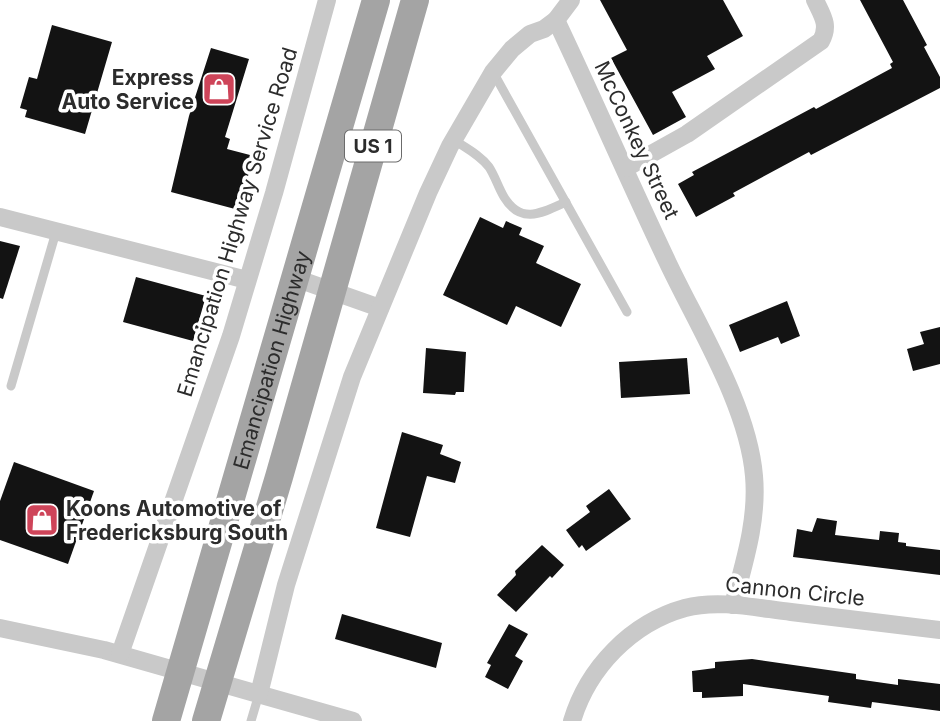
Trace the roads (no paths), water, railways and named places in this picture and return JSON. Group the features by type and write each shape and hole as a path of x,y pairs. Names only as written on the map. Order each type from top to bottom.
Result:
{"main road":[{"name":"Emancipation Highway","path":"166,721 376,0"},
{"name":"Emancipation Highway","path":"206,721 283,463 415,0"}],"street":[{"name":"Emancipation Highway Service Road","path":"120,654 231,336 327,0"},
{"path":"259,694 286,585 352,377 428,194 454,140 493,72 530,34 544,29 556,20 571,0"},
{"path":"626,168 687,134 821,41 826,33 826,23 815,0"},
{"name":"McConkey Street","path":"556,20 666,260 731,393 750,451 755,504 751,534 733,606"},
{"path":"0,217 247,280"},
{"path":"295,278 380,309"},
{"name":"Cannon Circle","path":"572,721 587,686 614,648 660,617 687,608 733,606 940,630"},
{"path":"0,628 181,670 259,694 317,716 353,721"}],"lane":[{"path":"493,72 627,312"},
{"path":"454,140 480,158 490,169 513,210 538,215 566,202"},
{"path":"11,386 56,232"},
{"path":"251,721 259,694"}],"place":[{"name":"Express Auto Service","path":"219,89"},
{"name":"Koons Automotive of Fredericksburg South","path":"42,520"}]}
